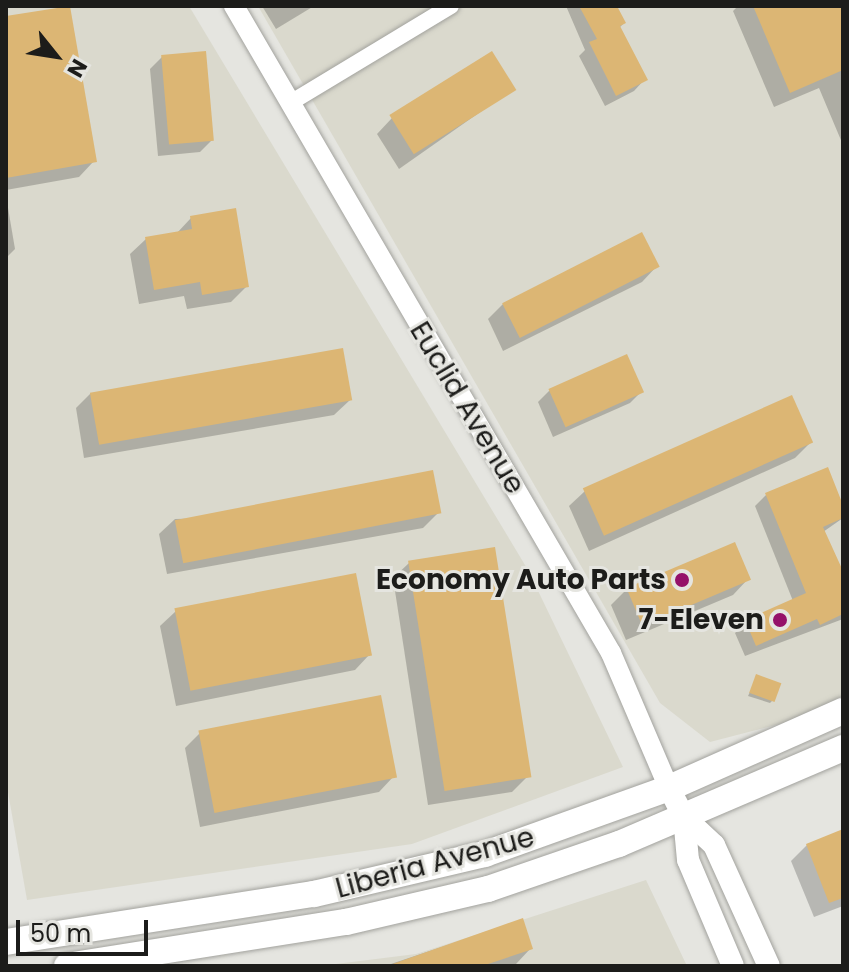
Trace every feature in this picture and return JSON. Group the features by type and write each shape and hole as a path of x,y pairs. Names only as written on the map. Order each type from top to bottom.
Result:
{"highway":[{"name":"Liberia Avenue","path":"15,940 398,877 570,827 669,788 843,711"},
{"name":"Liberia Avenue","path":"67,966 346,922 488,889 684,817 843,748"}],"main road":[{"name":"Euclid Avenue","path":"669,788 684,817 714,845 769,966"},
{"name":"Euclid Avenue","path":"684,817 688,860 733,966"}],"street":[{"name":"Euclid Avenue","path":"234,6 600,632 669,788"},
{"path":"290,103 451,6"}],"shaded area":[{"path":"6,6 189,6 528,570 623,767 412,844 27,900 6,781"},
{"path":"258,6 843,6 843,701 810,716 710,742 660,703"},
{"path":"646,880 687,966 320,966 416,954"}],"building":[{"path":"70,6 97,162 6,178 6,16"},
{"path":"579,6 617,6 626,23 620,26 648,80 616,96 589,42 597,39"},
{"path":"753,6 843,6 843,70 790,93"},
{"path":"206,51 214,141 169,145 161,55"},
{"path":"492,51 516,90 414,154 389,115"},
{"path":"236,208 249,287 202,295 200,282 154,290 145,237 192,229 190,216"},
{"path":"642,232 660,267 520,338 502,303"},
{"path":"343,348 352,400 99,445 90,393"},
{"path":"627,354 644,392 566,427 548,389"},
{"path":"792,395 813,443 604,536 583,488"},
{"path":"828,467 843,505 843,518 823,527 843,571 843,614 820,625 817,619 756,646 745,620 806,593 765,493"},
{"path":"433,470 441,513 183,563 175,520"},
{"path":"735,542 751,580 642,626 626,588"},
{"path":"495,547 531,777 445,791 408,561"},
{"path":"356,573 372,655 190,691 174,608"},
{"name":"7-Eleven","path":"756,674 781,683 775,702 749,693"},
{"path":"381,695 397,777 214,813 198,730"},
{"path":"843,829 843,898 829,903 806,844"},
{"path":"523,918 533,949 482,966 387,966"}],"place":[{"name":"Economy Auto Parts","path":"682,580"},
{"name":"7-Eleven","path":"780,620"}]}
